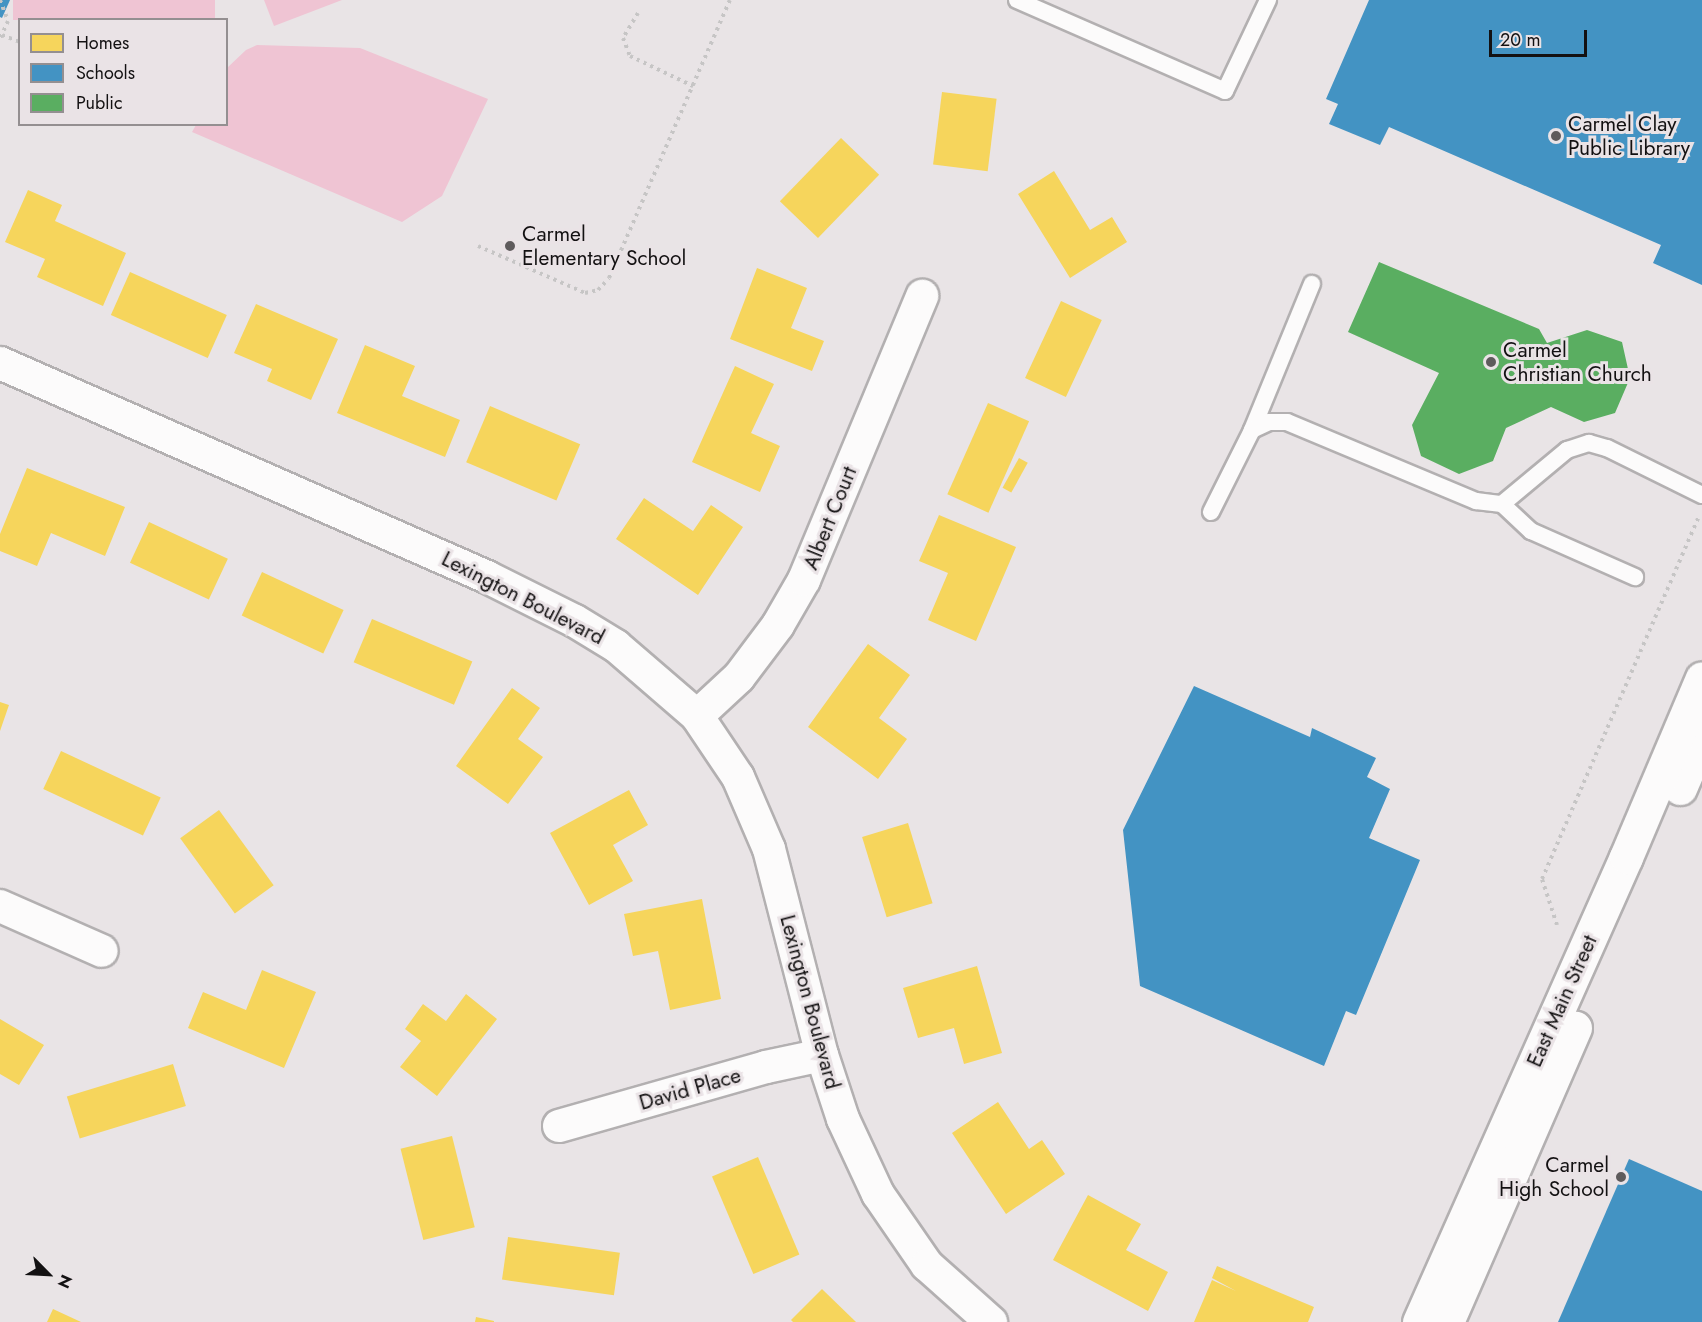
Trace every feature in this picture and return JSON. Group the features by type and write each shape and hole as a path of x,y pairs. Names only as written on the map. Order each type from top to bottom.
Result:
{"main road":[{"name":"East Main Street","path":"1419,1322 1590,939 1702,678"},
{"name":"East Main Street","path":"1447,1322 1702,738"}],"street":[{"name":"Albert Court","path":"697,716 739,676 778,624 804,580 922,296"},
{"name":"Lexington Boulevard","path":"0,363 487,577 616,646 697,716 738,777 769,849 822,1055 843,1119 878,1194 927,1265 991,1322"},
{"path":"0,906 102,951"},
{"name":"David Place","path":"559,1126 766,1067 822,1055"}],"lane":[{"path":"1017,0 1226,91 1268,0"},
{"path":"1211,512 1252,430 1312,284"},
{"path":"1252,430 1269,422 1287,422 1476,501 1502,504 1531,531 1635,577"},
{"path":"1502,504 1567,450 1589,443 1607,448 1702,495"}],"path":[{"path":"0,0 8,21 1,37 18,41"},
{"path":"478,246 585,293 598,290 609,278 730,0"},
{"path":"638,13 623,38 630,56 693,86"},
{"path":"1542,879 1702,509"}],"shaded area":[{"path":"13,0 215,0 215,18 18,18 18,20 13,20"},
{"path":"264,0 342,0 274,26"},
{"path":"257,45 360,48 488,99 442,196 402,222 192,132 195,126 228,126 228,67 246,50"}],"building: Homes":[{"path":"942,92 997,99 988,171 933,164"},
{"path":"841,138 879,175 818,238 780,201"},
{"path":"1054,171 1090,230 1112,217 1127,242 1070,278 1018,194"},
{"path":"28,190 62,205 55,221 126,253 103,306 37,277 45,259 5,242"},
{"path":"757,268 807,288 791,328 824,341 812,371 730,339"},
{"path":"130,272 227,315 208,358 111,315"},
{"path":"1061,301 1102,320 1066,397 1025,378"},
{"path":"256,304 338,339 311,400 267,381 272,369 234,353"},
{"path":"365,345 415,366 402,396 460,420 445,457 337,413"},
{"path":"735,366 774,384 751,433 780,446 760,492 692,462"},
{"path":"988,403 1029,421 988,513 947,494"},
{"path":"490,406 580,444 556,500 466,462"},
{"path":"1019,458 1028,463 1011,493 1003,488"},
{"path":"27,468 125,507 105,556 51,533 37,566 0,551 0,534"},
{"path":"644,498 693,531 711,505 743,527 698,595 616,539"},
{"path":"939,515 1016,547 976,641 928,620 948,573 919,561"},
{"path":"149,522 228,559 209,600 130,563"},
{"path":"262,572 344,610 323,654 242,616"},
{"path":"372,619 472,662 454,705 354,662"},
{"path":"868,644 910,675 879,718 907,739 878,779 808,727"},
{"path":"512,688 540,708 518,739 543,757 508,804 456,766"},
{"path":"0,702 9,705 0,731"},
{"path":"61,751 161,797 143,836 43,789"},
{"path":"629,790 648,825 613,845 633,881 589,905 550,833"},
{"path":"219,810 274,885 235,913 180,838"},
{"path":"908,823 933,903 887,917 862,837"},
{"path":"702,899 721,999 670,1010 658,951 633,956 624,914"},
{"path":"977,966 1002,1053 964,1064 954,1028 918,1038 903,988"},
{"path":"262,970 316,992 284,1068 188,1028 203,992 246,1010"},
{"path":"466,994 497,1019 437,1096 400,1067 421,1041 405,1029 423,1004 446,1021"},
{"path":"0,1019 44,1045 19,1085 0,1074"},
{"path":"173,1064 186,1106 80,1139 67,1096"},
{"path":"998,1102 1029,1149 1042,1140 1065,1174 1006,1214 952,1133"},
{"path":"452,1136 475,1227 423,1240 401,1149"},
{"path":"758,1157 799,1255 753,1274 712,1177"},
{"path":"1088,1195 1141,1224 1126,1250 1168,1272 1148,1311 1053,1260"},
{"path":"508,1237 620,1253 614,1295 502,1280"},
{"path":"1217,1266 1314,1307 1308,1322 1194,1322 1212,1280 1236,1291 1212,1278"},
{"path":"822,1289 856,1322 793,1322 791,1320"},
{"path":"53,1309 81,1322 47,1322"},
{"path":"476,1317 494,1321 494,1322 475,1322"}],"building: Schools":[{"path":"0,0 10,0 2,18 0,17"},
{"name":"Carmel Clay Public Library","path":"1369,0 1702,0 1702,285 1653,263 1661,245 1389,127 1380,145 1329,124 1338,104 1326,99"},
{"path":"1194,686 1310,737 1312,728 1376,758 1367,777 1390,789 1369,838 1420,860 1356,1015 1346,1011 1324,1066 1140,986 1123,830"},
{"path":"1629,1159 1702,1191 1702,1322 1558,1322"}],"building: Public":[{"path":"1379,262 1539,329 1547,343 1587,330 1622,342 1630,378 1615,413 1584,422 1551,407 1506,428 1493,461 1459,474 1421,456 1412,425 1439,373 1348,332"}],"place":[{"name":"Carmel Clay Public Library","path":"1556,136"},
{"name":"Carmel Elementary School","path":"510,246"},
{"name":"Carmel Christian Church","path":"1491,362"},
{"name":"Carmel High School","path":"1621,1177"}]}
